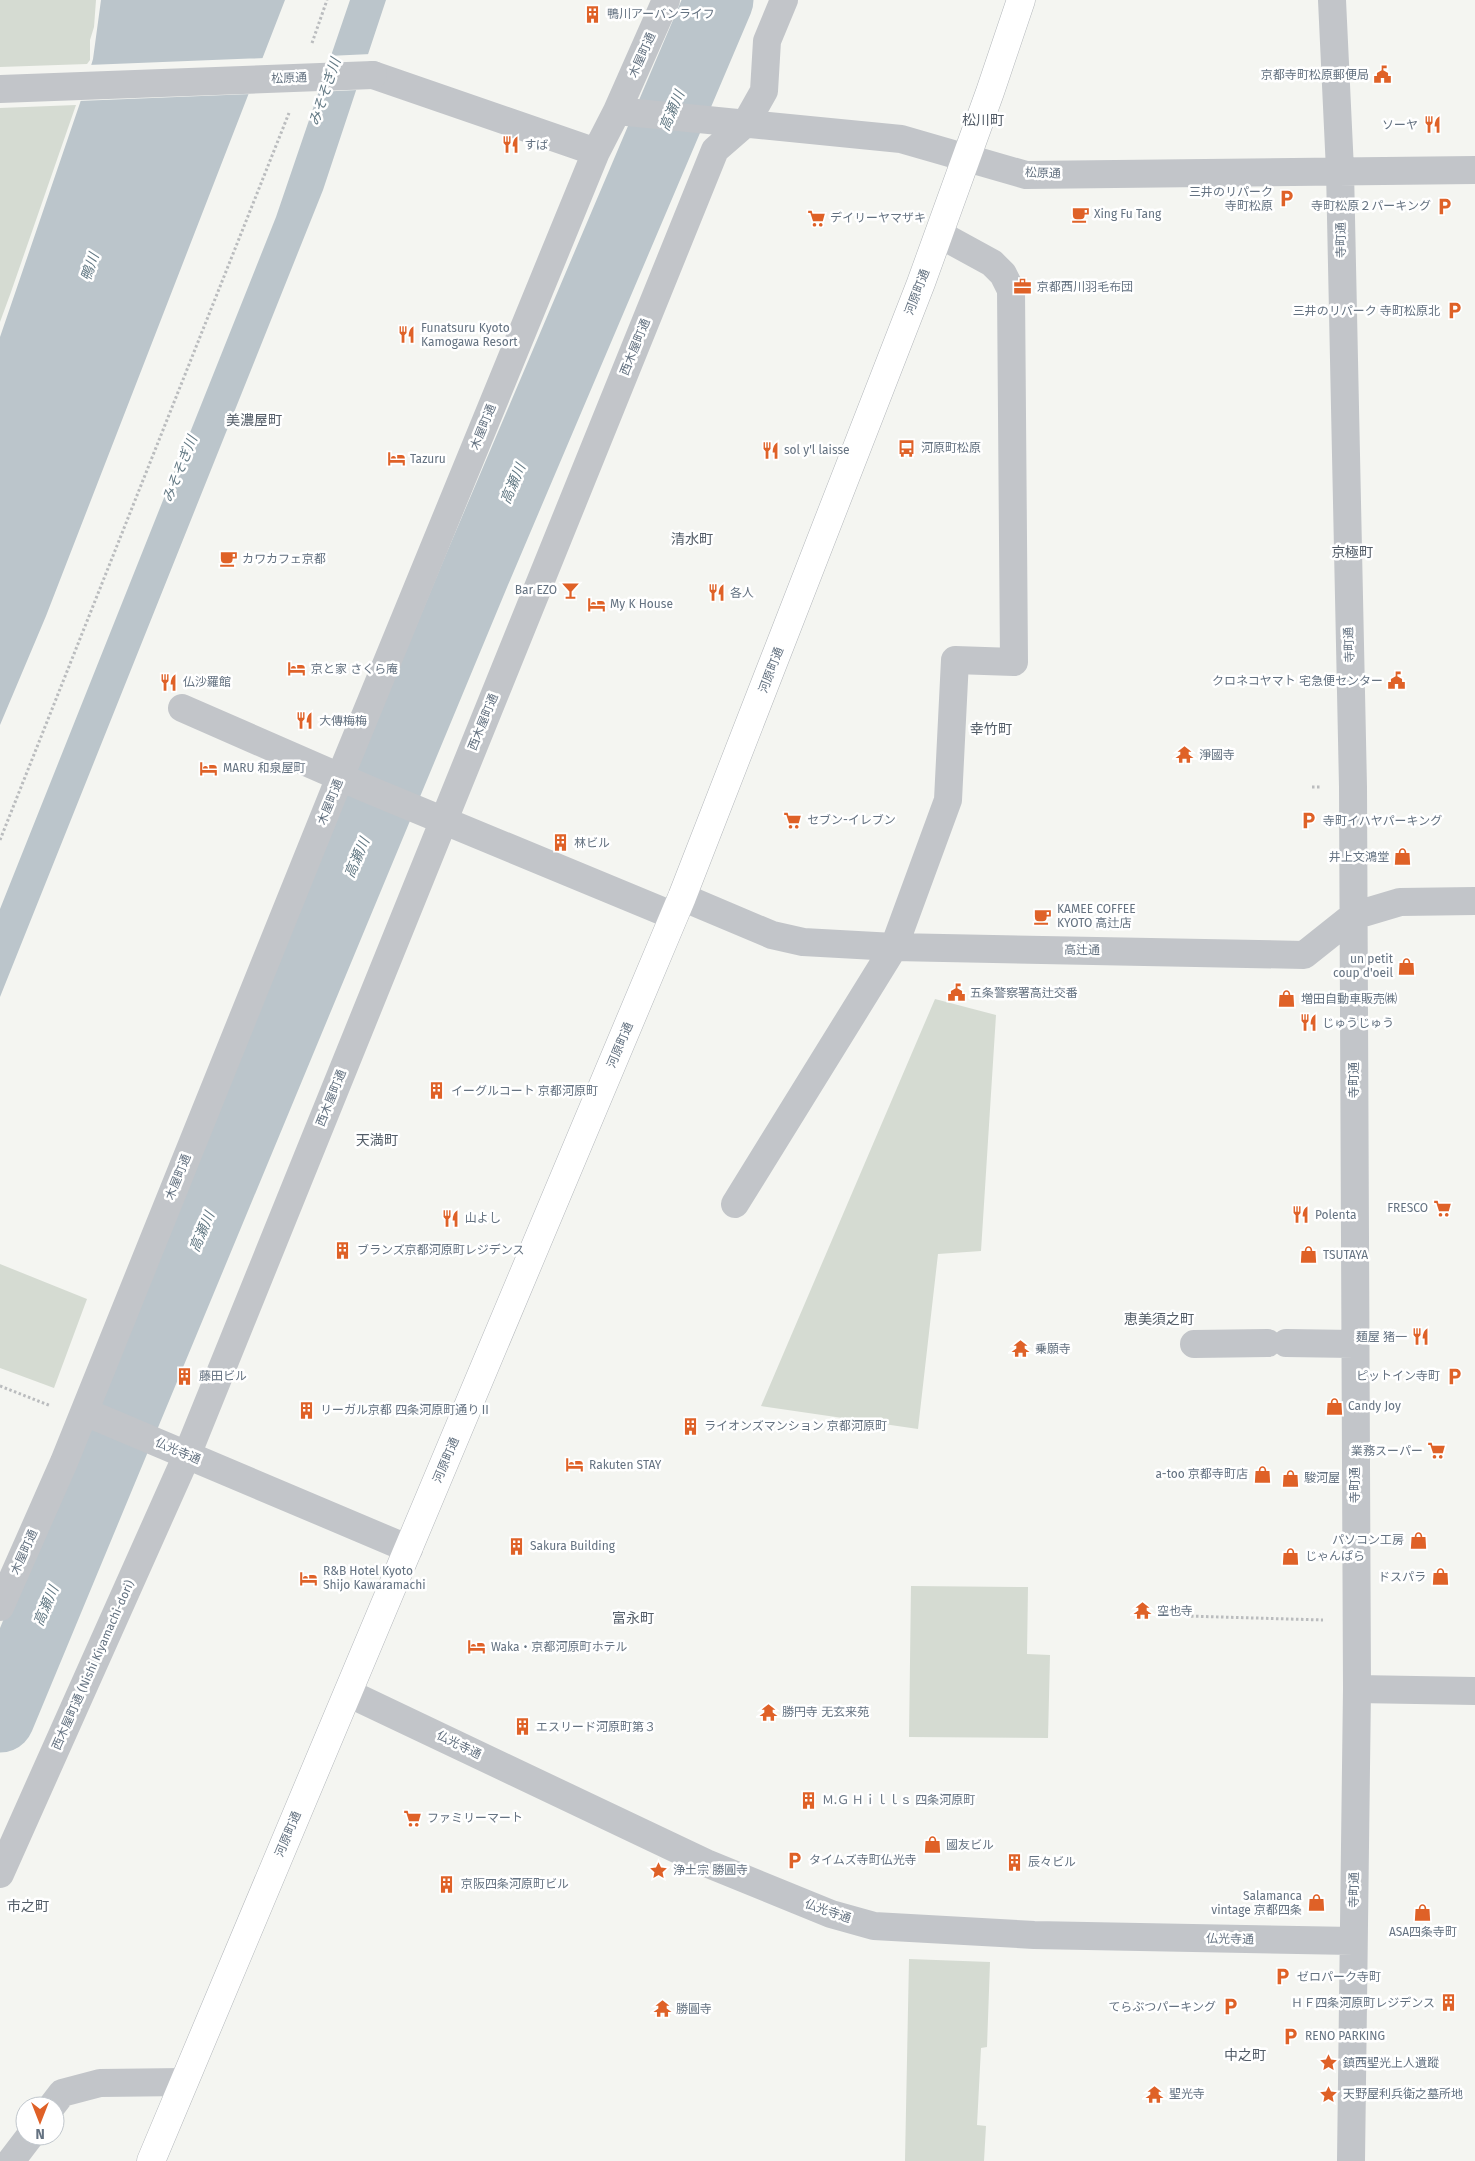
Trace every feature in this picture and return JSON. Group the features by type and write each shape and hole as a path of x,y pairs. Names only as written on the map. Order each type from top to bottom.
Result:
{"main road":[{"name":"河原町通","path":"151,2161 678,906 939,234 1021,0"}],"street":[{"name":"木屋町通","path":"0,1607 95,1416 340,777 596,152 628,112 666,0"},
{"name":"西木屋町通","path":"180,1452 443,821 715,150 746,123 764,91 767,41 784,0"},
{"name":"寺町通","path":"1332,0 1340,170 1353,787 1356,1689 1351,2161"},
{"name":"松原通","path":"0,89 373,75 596,152"},
{"name":"松原通","path":"628,112 901,139 1026,174 1475,170"},
{"path":"735,1204 894,947 948,800 955,660 1014,662 1011,290 1003,274 992,264 939,234"},
{"name":"高辻通","path":"182,708 443,821 678,906 772,936 803,942 894,947 1304,955 1353,916 1400,902 1475,901"},
{"path":"1194,1344 1354,1344"},
{"name":"仏光寺通","path":"95,1416 409,1548"},
{"name":"西木屋町通 (Nishi Kiyamachi-dori)","path":"0,1874 180,1452"},
{"path":"1356,1689 1475,1691"},
{"name":"仏光寺通","path":"348,1692 706,1863 831,1914 874,1926 1034,1935 1353,1941"},
{"path":"60,2096 62,2093 100,2083 184,2082"},
{"path":"11,2161 22,2146"}],"path":[{"path":"311,47 327,0"},
{"path":"0,840 292,103"},
{"path":"0,1386 58,1408 95,1416"},
{"path":"1186,1616 1326,1620"}],"shaded area":[{"path":"0,0 96,0 94,27 90,40 90,60 87,64 0,67"},
{"path":"76,105 11,292 0,322 0,108"},
{"path":"935,999 996,1015 981,1251 938,1254 918,1429 761,1406"},
{"path":"0,1264 87,1299 54,1388 0,1368"},
{"path":"911,1586 1028,1587 1027,1654 1050,1655 1048,1738 909,1737"},
{"path":"909,1959 990,1962 987,2047 981,2048 977,2125 986,2126 984,2161 905,2161"}],"water":[{"name":"鴨川","path":"101,0 285,0 46,616 0,725 0,337 80,103 93,59"},
{"name":"みそそぎ川","path":"350,0 386,0 323,190 0,997 0,909 276,217"}],"pier":[{"path":"371,54 358,90 316,92 328,56"},
{"path":"265,58 251,94 78,101 88,65"}],"waterway":[{"name":"高瀬川","path":"0,1718 476,572 719,0"}],"place":[{"name":"鴨川アーバンライフ","path":"593,14"},
{"name":"京都寺町松原郵便局","path":"1383,75"},
{"name":"ソーヤ","path":"1432,125"},
{"name":"すば","path":"510,145"},
{"name":"三井のリパーク 寺町松原","path":"1287,199"},
{"name":"寺町松原２パーキング","path":"1445,206"},
{"name":"Xing Fu Tang","path":"1080,214"},
{"name":"デイリーヤマザキ","path":"816,218"},
{"name":"京都西川羽毛布団","path":"1023,287"},
{"name":"三井のリパーク 寺町松原北","path":"1454,311"},
{"name":"Funatsuru Kyoto Kamogawa Resort","path":"407,335"},
{"name":"河原町松原","path":"907,448"},
{"name":"sol y'l laisse","path":"770,450"},
{"name":"Tazuru","path":"396,459"},
{"name":"カワカフェ京都","path":"228,559"},
{"name":"Bar EZO","path":"571,590"},
{"name":"各人","path":"716,593"},
{"name":"My K House","path":"596,604"},
{"name":"京と家 さくら庵","path":"297,669"},
{"name":"クロネコヤマト 宅急便センター","path":"1397,681"},
{"name":"仏沙羅館","path":"169,682"},
{"name":"大傳梅梅","path":"305,721"},
{"name":"淨國寺","path":"1185,755"},
{"name":"MARU 和泉屋町","path":"209,768"},
{"name":"セブン-イレブン","path":"793,820"},
{"name":"寺町イハヤパーキング","path":"1309,821"},
{"name":"林ビル","path":"560,843"},
{"name":"井上文鴻堂","path":"1403,857"},
{"name":"KAMEE COFFEE KYOTO 高辻店","path":"1043,916"},
{"name":"un petit coup d'oeil","path":"1407,966"},
{"name":"五条警察署高辻交番","path":"956,993"},
{"name":"増田自動車販売㈱","path":"1287,999"},
{"name":"じゅうじゅう","path":"1308,1023"},
{"name":"イーグルコート 京都河原町","path":"437,1091"},
{"name":"FRESCO","path":"1442,1208"},
{"name":"Polenta","path":"1301,1215"},
{"name":"山よし","path":"451,1218"},
{"name":"ブランズ京都河原町レジデンス","path":"343,1250"},
{"name":"TSUTAYA","path":"1309,1255"},
{"name":"麺屋 猪一","path":"1421,1337"},
{"name":"乗願寺","path":"1021,1349"},
{"name":"藤田ビル","path":"185,1376"},
{"name":"ピットイン寺町","path":"1454,1376"},
{"name":"Candy Joy","path":"1334,1406"},
{"name":"リーガル京都 四条河原町通りⅡ","path":"306,1410"},
{"name":"ライオンズマンション 京都河原町","path":"690,1426"},
{"name":"業務スーパー","path":"1437,1451"},
{"name":"Rakuten STAY","path":"575,1465"},
{"name":"a-too 京都寺町店","path":"1262,1474"},
{"name":"駿河屋","path":"1290,1478"},
{"name":"パソコン工房","path":"1418,1540"},
{"name":"Sakura Building","path":"516,1546"},
{"name":"じゃんぱら","path":"1291,1556"},
{"name":"ドスパラ","path":"1440,1577"},
{"name":"R&B Hotel Kyoto Shijo Kawaramachi","path":"309,1578"},
{"name":"空也寺","path":"1143,1611"},
{"name":"Waka・京都河原町ホテル","path":"477,1647"},
{"name":"勝円寺 无玄来苑","path":"768,1712"},
{"name":"エスリード河原町第３","path":"522,1727"},
{"name":"Ｍ.Ｇ Ｈｉｌｌｓ 四条河原町","path":"808,1800"},
{"name":"ファミリーマート","path":"413,1818"},
{"name":"國友ビル","path":"932,1845"},
{"name":"タイムズ寺町仏光寺","path":"795,1860"},
{"name":"辰々ビル","path":"1014,1862"},
{"name":"浄土宗 勝圓寺","path":"659,1870"},
{"name":"京阪四条河原町ビル","path":"447,1884"},
{"name":"Salamanca vintage 京都四条","path":"1316,1903"},
{"name":"ASA四条寺町","path":"1423,1913"},
{"name":"ゼロパーク寺町","path":"1283,1977"},
{"name":"ＨＦ四条河原町レジデンス","path":"1449,2003"},
{"name":"てらぶつパーキング","path":"1230,2007"},
{"name":"勝圓寺","path":"662,2009"},
{"name":"RENO PARKING","path":"1291,2036"},
{"name":"鎮西聖光上人遺蹤","path":"1329,2063"},
{"name":"聖光寺","path":"1155,2094"},
{"name":"天野屋利兵衛之墓所地","path":"1329,2094"}],"district":[{"name":"松川町","path":"983,120"},
{"name":"美濃屋町","path":"254,420"},
{"name":"清水町","path":"692,539"},
{"name":"京極町","path":"1352,552"},
{"name":"幸竹町","path":"991,729"},
{"name":"天満町","path":"377,1140"},
{"name":"恵美須之町","path":"1159,1319"},
{"name":"富永町","path":"633,1618"},
{"name":"市之町","path":"28,1906"},
{"name":"中之町","path":"1245,2055"}]}
